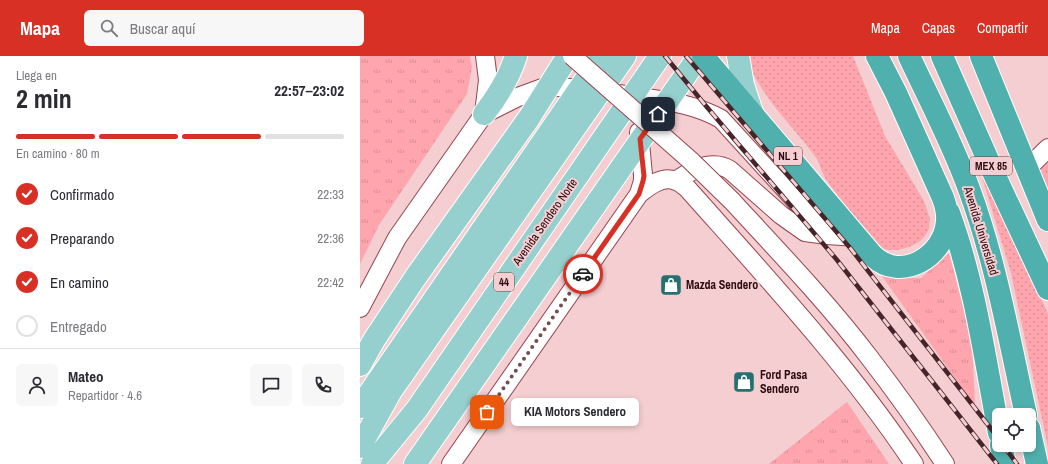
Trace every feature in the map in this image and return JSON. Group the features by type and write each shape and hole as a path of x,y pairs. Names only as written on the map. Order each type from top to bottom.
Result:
{"highway":[{"name":"NL 1","path":"703,56 873,256 885,265 908,267 929,256 936,249 946,231 948,221 946,205"},
{"path":"877,56 896,93 946,205 956,233 967,269 994,408"},
{"name":"Avenida Universidad","path":"909,56 969,188 994,270 1024,408"},
{"name":"MEX 85","path":"942,56 995,176 1045,281"},
{"path":"981,56 1048,220"},
{"path":"1002,452 1005,464"},
{"path":"1034,452 1037,464"}],"main road":[{"path":"484,114 505,84 516,56"},
{"path":"360,365 374,340 415,278 529,118 568,56"},
{"path":"360,447 391,391 591,90 602,56"},
{"path":"360,407 591,90 625,56"},
{"path":"660,56 686,74"},
{"name":"Avenida Sendero Norte","path":"372,464 417,409 660,56"},
{"name":"44","path":"415,464 699,56"},
{"path":"738,56 743,85 753,115"},
{"path":"428,464 437,433"}],"street":[{"path":"360,308 397,238 484,114 488,80 485,56"},
{"path":"572,56 690,160 732,201 812,290 868,356 921,428 945,464"},
{"path":"484,114 518,97 548,86 591,90 667,101 698,108 721,119 807,215 827,235"},
{"path":"450,464 639,194 644,176 640,139 632,96"},
{"path":"1027,169 1048,148"},
{"path":"676,181 687,173 698,168 714,165 725,167 793,224 805,232 857,237"},
{"path":"639,194 654,183 665,180 676,181 687,188 810,328 862,391 914,464"}],"green space":[{"path":"360,56 470,56 472,67 467,94 379,225 360,264"},
{"path":"748,56 853,56 885,136 924,201 930,219 929,229 919,242 909,247 898,250 890,250 884,249 875,241 833,189 825,178 817,159 767,96 758,82"},
{"path":"969,134 1048,314 1048,447 1011,273"},
{"path":"1048,163 1048,204 1035,176"},
{"path":"949,253 972,341 975,406 879,272 899,278 921,278"},
{"path":"847,402 889,464 769,464"}],"railway":[{"path":"665,56 837,260 997,464"},
{"path":"686,56 851,249 992,430"},
{"path":"1008,452 1017,464"}],"way so far":[{"path":"487,412 583,274"}],"place":[{"name":"Mazda Sendero","path":"671,285"},
{"name":"Ford Pasa Sendero","path":"744,382"},
{"name":"KIA Motors Sendero","path":"487,412"}],"route":[{"path":"583,274 639,194 644,176 640,139 658,114"}]}
